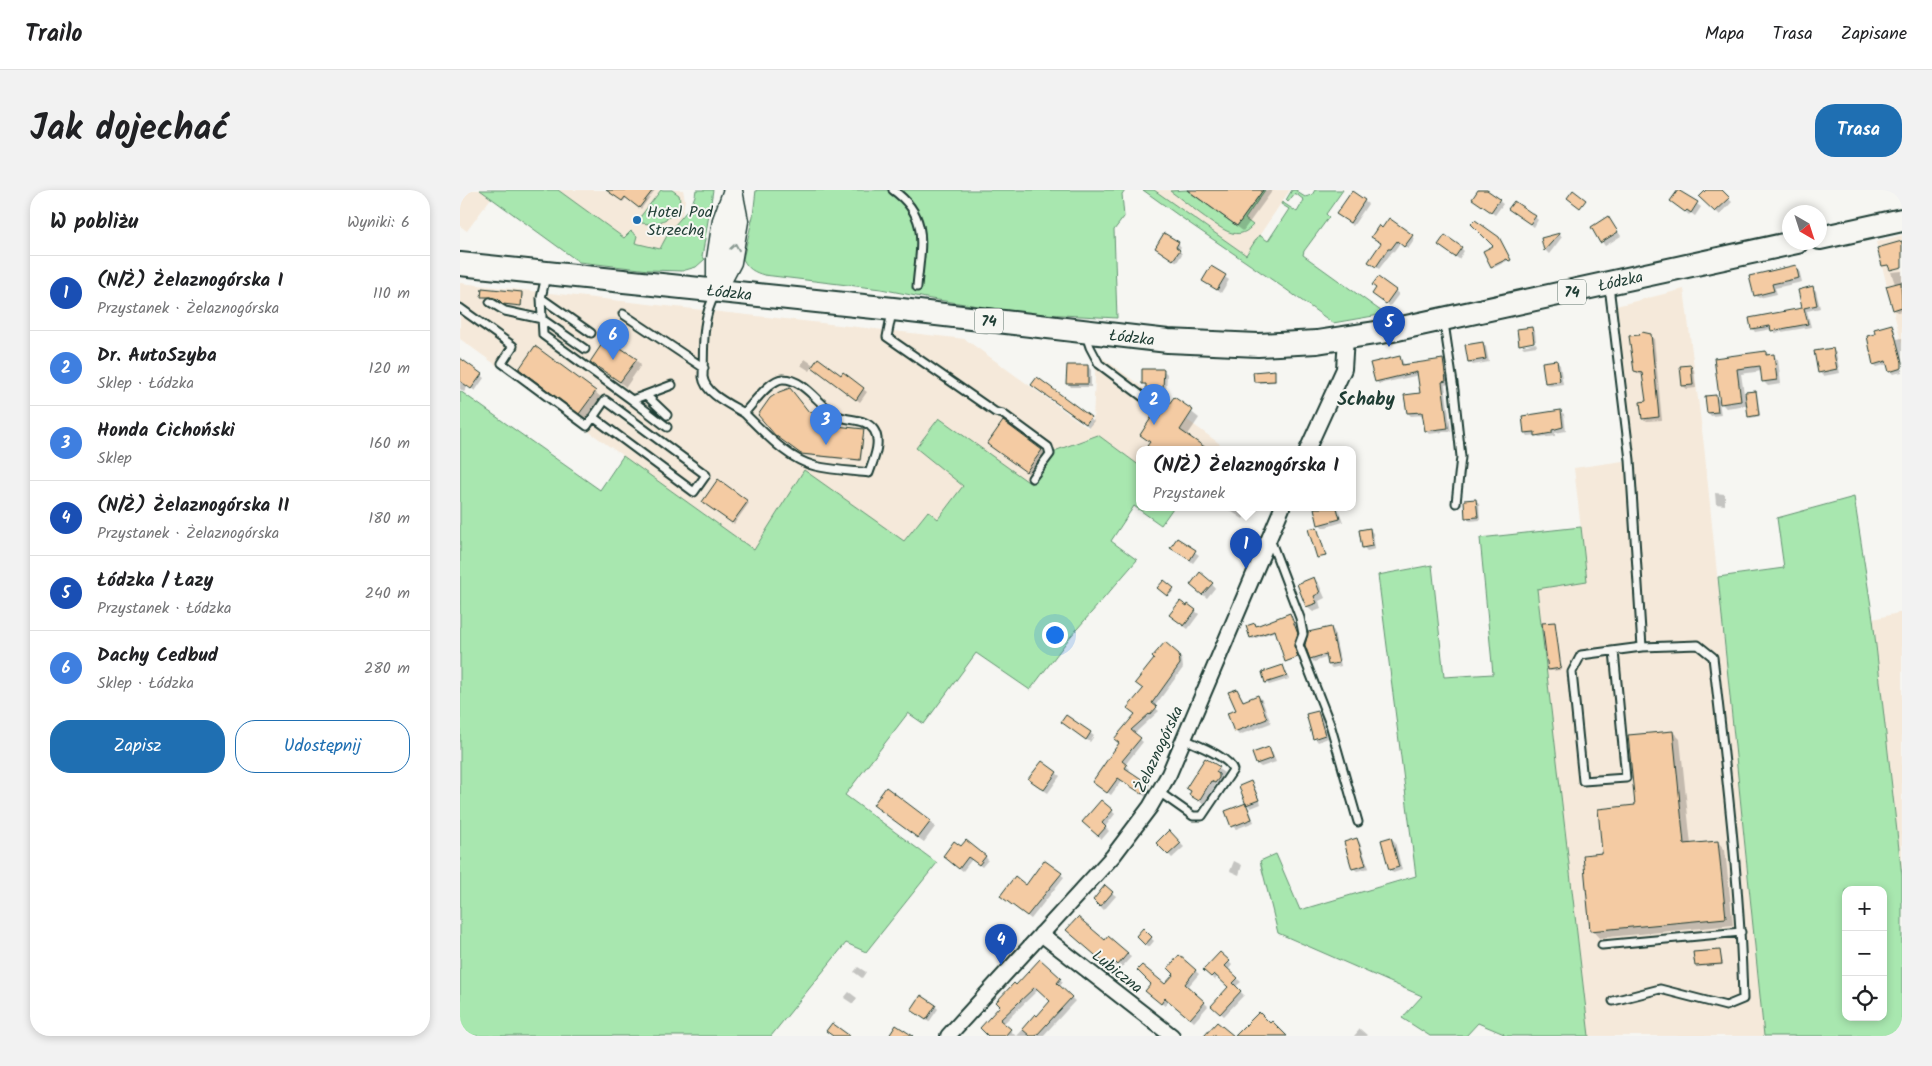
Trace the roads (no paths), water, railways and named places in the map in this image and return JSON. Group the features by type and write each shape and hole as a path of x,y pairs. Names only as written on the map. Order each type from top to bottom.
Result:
{"main road":[{"path":"1827,236 1902,220"},
{"name":"Łódzka","path":"460,264 893,309 1085,332 1226,344 1290,344 1346,338 1443,320 1782,245"}],"street":[{"path":"716,292 716,259 722,220 733,190"},
{"path":"1309,446 1344,369 1346,338"},
{"name":"Żelaznogórska","path":"948,1036 1113,856 1160,792 1281,511"},
{"name":"Lubiczna","path":"1041,934 1172,1036"}],"lane":[{"path":"893,190 912,207 920,222 921,236 917,288"},
{"path":"546,274 541,298 543,335 667,427"},
{"path":"1608,284 1630,460 1642,647"},
{"path":"716,292 709,305 706,318 704,382 709,390 744,413 776,444 805,463 869,473 878,439 874,428 859,419 837,416 797,383 784,379 774,381 744,413"},
{"path":"541,298 592,333"},
{"path":"490,302 505,311 542,319 585,349"},
{"path":"460,308 513,346 502,363 587,426 593,417 605,400 706,475 694,492 593,417"},
{"path":"893,309 887,337 995,412 1003,414 1048,447 1050,454 1032,478"},
{"path":"622,314 704,368"},
{"path":"1443,320 1454,390 1461,457 1456,503"},
{"path":"1085,332 1099,364 1159,409"},
{"path":"632,400 672,385"},
{"path":"646,395 667,415"},
{"path":"1269,538 1300,618 1303,634 1299,644 1330,724 1358,822"},
{"path":"1613,1001 1660,989 1726,1006 1743,999 1741,932 1733,834 1713,657 1698,645 1642,647 1581,654 1572,672 1583,781 1626,778 1614,651"},
{"path":"1160,792 1193,816 1202,816 1233,770 1231,764 1225,760 1184,738"},
{"path":"1602,945 1741,932"}],"place":[{"name":"Hotel Pod Strzechą","path":"637,220"},
{"name":"Łódzka / Łazy","path":"1389,347"},
{"name":"Dachy Cedbud","path":"613,360"},
{"name":"Dr. AutoSzyba","path":"1154,425"},
{"name":"Honda Cichoński","path":"826,445"},
{"name":"(N/Ż) Żelaznogórska I","path":"1246,569"},
{"name":"(N/Ż) Żelaznogórska II","path":"1001,965"}],"district":[{"name":"Schaby","path":"1366,399"}]}
